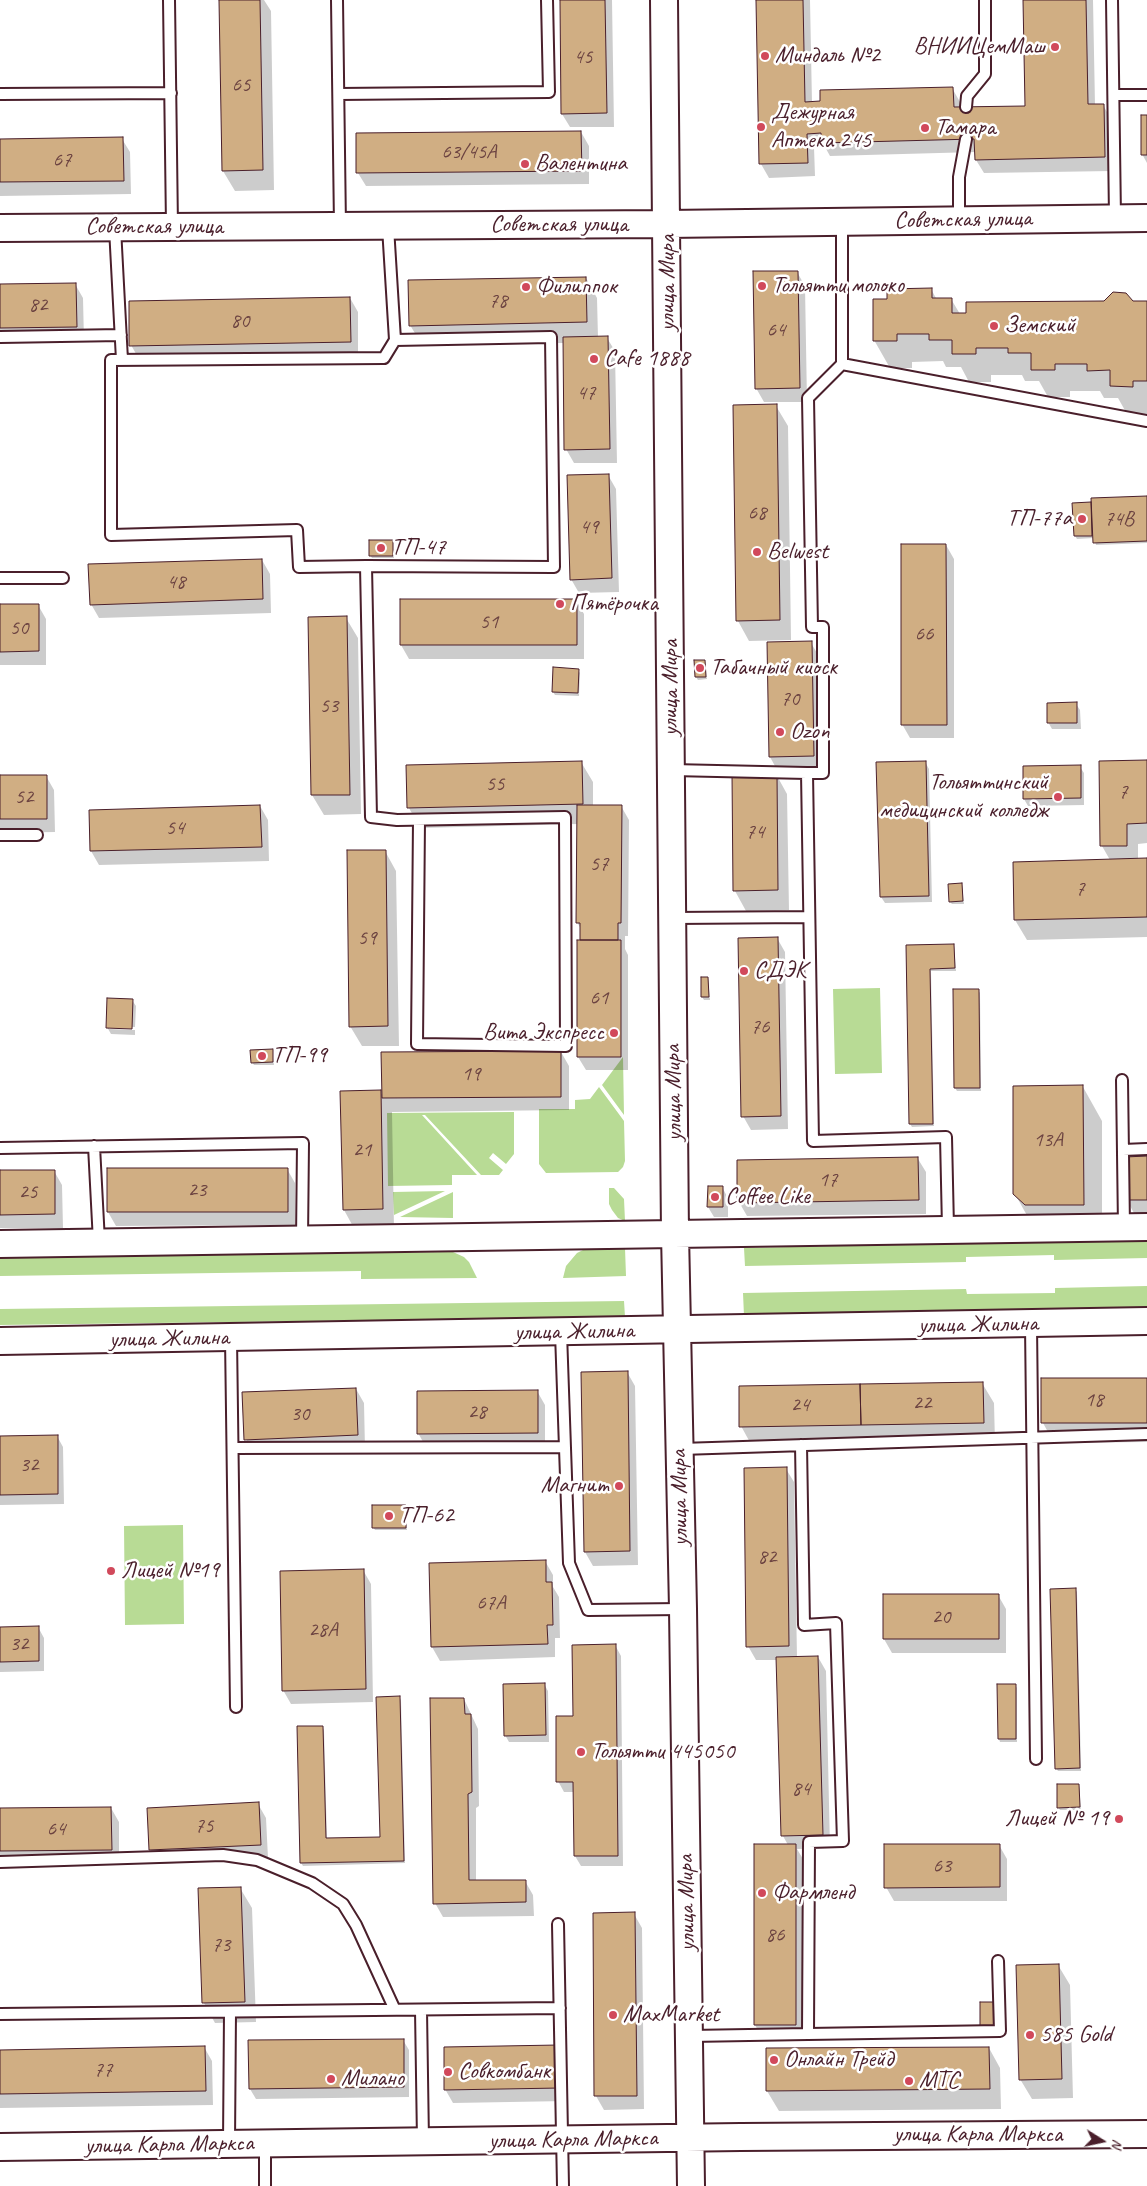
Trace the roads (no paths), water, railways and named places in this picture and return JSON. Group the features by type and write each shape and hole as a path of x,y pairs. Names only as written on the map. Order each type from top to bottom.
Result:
{"main road":[{"name":"улица Мира","path":"664,0 676,1330 683,1608 691,2186"},
{"name":"Советская улица","path":"0,228 667,224 1147,218"},
{"path":"0,1244 948,1229 1136,1228"},
{"name":"улица Жилина","path":"0,1341 1147,1321"},
{"name":"улица Карла Маркса","path":"0,2147 1147,2134"}],"lane":[{"path":"169,0 172,227"},
{"path":"337,0 340,226"},
{"path":"339,94 549,92 547,0"},
{"path":"966,107 967,96 985,74 985,0"},
{"path":"1112,0 1115,218"},
{"path":"0,94 171,93"},
{"path":"1114,95 1147,95"},
{"path":"959,220 959,177 966,139"},
{"path":"671,770 823,773 823,627 812,627 808,398 842,364 842,222"},
{"path":"388,226 395,340 384,358 111,360 111,535 297,530 299,567 554,567 551,337 395,340"},
{"path":"115,227 122,360"},
{"path":"0,337 121,335"},
{"path":"842,364 1147,421"},
{"path":"366,566 371,817 397,820 565,817 566,1046 417,1044 419,820"},
{"path":"0,578 63,578"},
{"path":"807,773 813,1141 946,1137 948,1229"},
{"path":"0,835 37,835"},
{"path":"672,918 809,917"},
{"path":"1122,1080 1123,1150 1136,1228"},
{"path":"0,1148 303,1143 302,1240"},
{"path":"94,1146 99,1242"},
{"path":"1123,1150 1147,1150"},
{"path":"1031,1324 1036,1759"},
{"path":"561,1332 569,1563 588,1610 683,1608"},
{"path":"231,1338 236,1707"},
{"path":"679,1449 1147,1434"},
{"path":"800,1445 804,1625 836,1623 843,1841 809,1842 808,2034"},
{"path":"233,1448 565,1447"},
{"path":"0,1862 223,1855 257,1860 312,1883 343,1904 356,1924 395,2010"},
{"path":"558,1924 564,2186"},
{"path":"689,2036 1000,2031 998,1961"},
{"path":"0,2014 560,2008"},
{"path":"421,2010 424,2142"},
{"path":"229,2144 230,2012"},
{"path":"265,2144 265,2186"}],"place":[{"name":"ВНИИЦемМаш","path":"1055,47"},
{"name":"Миндаль №2","path":"765,56"},
{"name":"Дежурная Аптека 245","path":"761,127"},
{"name":"Тамара","path":"925,128"},
{"name":"Валентина","path":"525,164"},
{"name":"Тольятти молоко","path":"762,286"},
{"name":"Филиппок","path":"526,287"},
{"name":"Земский","path":"994,326"},
{"name":"Cafe 1888","path":"594,359"},
{"name":"ТП-77а","path":"1082,519"},
{"name":"ТП-47","path":"381,548"},
{"name":"Belwest","path":"757,552"},
{"name":"Пятёрочка","path":"560,604"},
{"name":"Табачный киоск","path":"700,668"},
{"name":"Ozon","path":"780,732"},
{"name":"Тольяттинский медицинский колледж","path":"1058,797"},
{"name":"СДЭК","path":"744,971"},
{"name":"Вита Экспресс","path":"614,1033"},
{"name":"ТП-99","path":"262,1056"},
{"name":"Coffee Like","path":"715,1197"},
{"name":"Магнит","path":"619,1486"},
{"name":"ТП-62","path":"389,1516"},
{"name":"Лицей №19","path":"111,1571"},
{"name":"Тольятти 445050","path":"581,1752"},
{"name":"Лицей № 19","path":"1119,1819"},
{"name":"Фармленд","path":"762,1893"},
{"name":"MaxMarket","path":"613,2015"},
{"name":"585 Gold","path":"1030,2035"},
{"name":"Онлайн Трейд","path":"774,2060"},
{"name":"Совкомбанк","path":"448,2072"},
{"name":"Милано","path":"331,2079"},
{"name":"МТС","path":"909,2081"}]}
